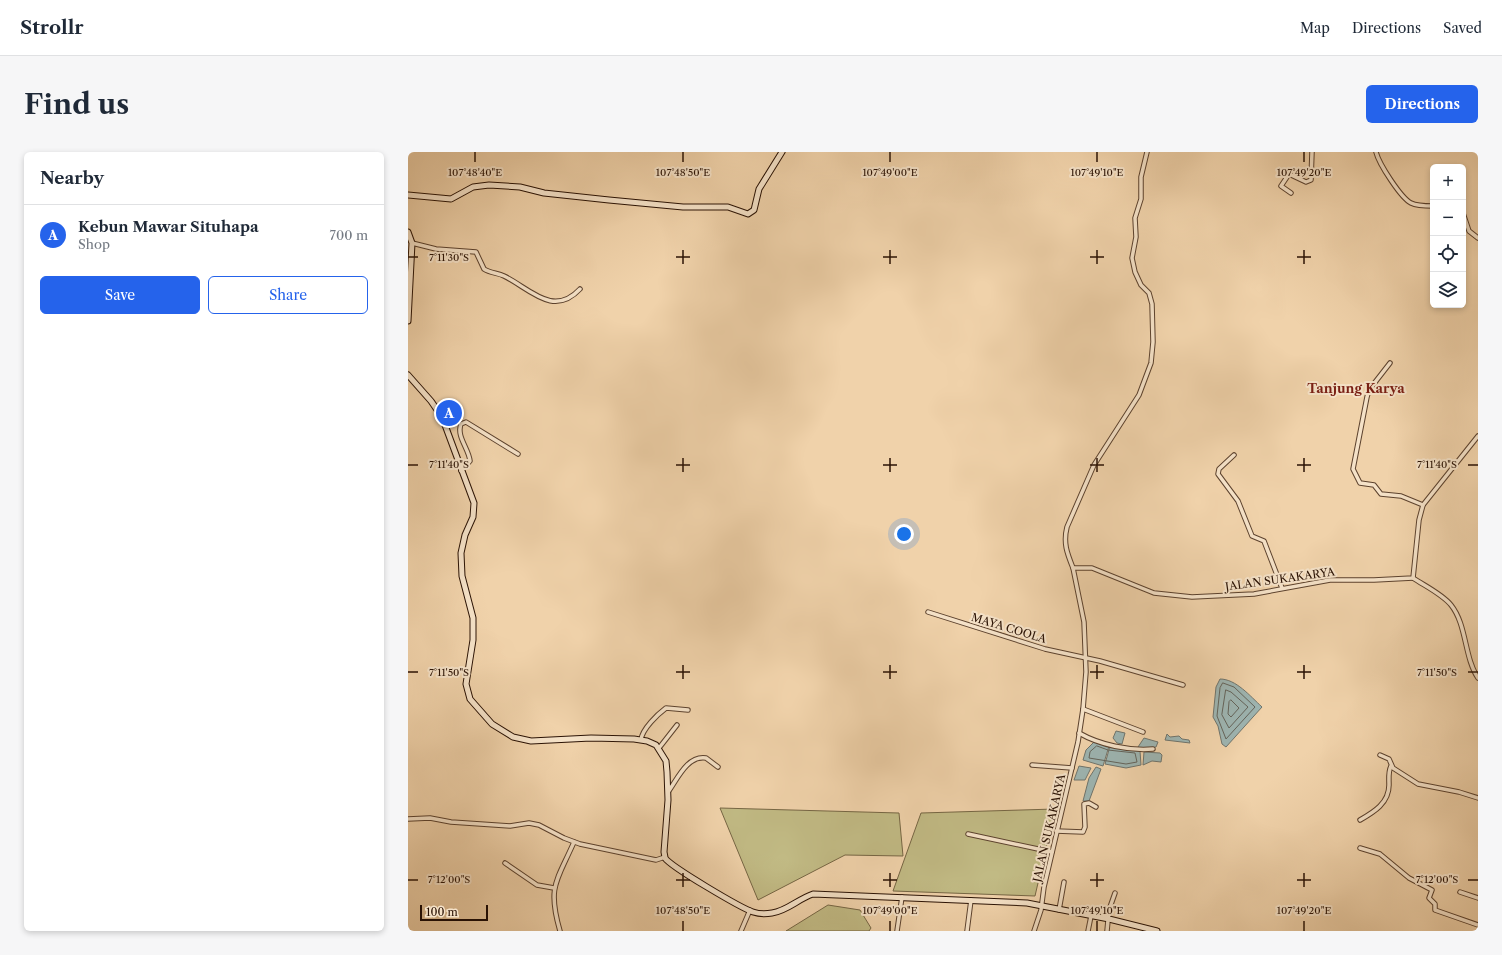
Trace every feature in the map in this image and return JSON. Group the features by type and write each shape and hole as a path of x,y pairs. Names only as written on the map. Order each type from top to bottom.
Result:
{"main road":[{"path":"408,195 451,199 473,187 489,185 520,187 544,193 683,207 728,207 748,214 754,210 759,189 782,152"},
{"path":"408,232 411,246 408,321"},
{"path":"408,374 438,410 474,503 472,521 462,545 461,562 462,579 473,618 472,640 466,684 467,691 473,703 492,724 513,737 531,741 591,738 641,740 653,743 659,748 666,761 668,793 663,845 665,857 714,891 750,910 772,913 788,908 806,896 813,894 971,900 1027,903 1108,919 1157,931"}],"street":[{"path":"1073,568 1066,551 1065,536 1067,527 1094,465 1139,395 1150,363 1154,342 1152,304 1149,293 1142,285 1135,272 1132,258 1136,237 1134,222 1142,199 1141,177 1147,152"},
{"path":"1291,193 1281,186 1289,174 1306,182 1311,180 1312,152"},
{"path":"1376,152 1384,171 1406,200 1414,204 1430,206"},
{"path":"1466,222 1469,231 1478,238"},
{"path":"411,246 476,252 484,269 504,276 535,297 550,301 556,301 571,296 580,289"},
{"path":"1390,363 1368,393 1354,472 1360,483 1374,485 1381,494 1401,496 1423,505"},
{"path":"462,471 470,461 468,449 460,432 461,424 466,422 518,454"},
{"path":"1478,436 1423,505 1419,520 1413,578 1452,606 1459,623 1472,668 1478,678"},
{"path":"1234,455 1219,470 1218,474 1240,506 1252,536 1264,541 1282,588"},
{"name":"JALAN SUKAKARYA","path":"1034,931 1041,906 1056,831 1072,768 1083,710 1085,658 1084,622 1073,568 1092,568 1142,589 1173,596 1201,597 1248,595 1330,580 1368,581 1413,578"},
{"name":"MAYA COOLA","path":"928,612 1045,649 1085,658 1183,685"},
{"path":"641,740 642,735 650,724 666,708 688,710"},
{"path":"1083,710 1143,732"},
{"path":"659,748 677,725"},
{"path":"1079,733 1110,745 1153,749"},
{"path":"1360,820 1374,812 1384,801 1388,791 1391,766 1389,759 1380,756"},
{"path":"668,793 680,771 695,760 706,758 718,767"},
{"path":"1032,765 1072,768"},
{"path":"1391,766 1420,785 1459,792 1478,798"},
{"path":"1056,831 1083,832 1085,827 1084,804 1089,803 1096,807"},
{"path":"408,819 430,818 510,826 529,824 545,827 574,842 618,853 656,860 665,857"},
{"path":"968,834 1052,852"},
{"path":"560,931 554,888 560,868 574,842"},
{"path":"1360,848 1380,854 1409,878 1432,890 1429,898 1435,904 1435,910 1478,925"},
{"path":"505,863 537,884 554,888"},
{"path":"1059,910 1064,882"},
{"path":"1460,892 1478,898"},
{"path":"1106,931 1115,893"},
{"path":"897,931 902,897"},
{"path":"967,931 971,900"},
{"path":"741,931 750,910"},
{"path":"1088,931 1091,916"}],"shaded area":[{"path":"720,808 899,813 903,856 845,855 758,900"},
{"path":"1055,809 1035,896 893,891 921,813"},
{"path":"828,905 860,910 871,928 869,931 786,931"}],"water":[{"path":"1220,679 1237,685 1248,693 1262,707 1226,747 1222,744 1218,726 1213,717 1216,687"},
{"path":"1116,731 1125,733 1122,744 1117,743 1113,738"},
{"path":"1167,734 1170,737 1179,736 1182,739 1189,740 1190,743 1165,740"},
{"path":"1144,738 1158,742 1156,747 1144,749 1138,747"},
{"path":"1095,741 1109,746 1103,766 1083,760 1086,750"},
{"path":"1110,746 1140,751 1141,765 1126,768 1105,764"},
{"path":"1144,752 1160,753 1162,755 1161,762 1152,761 1143,765"},
{"path":"1079,766 1091,768 1085,780 1074,780"},
{"path":"1096,767 1101,769 1089,801 1083,801 1089,778"}],"place":[{"name":"Kebun Mawar Situhapa","path":"449,413"}],"district":[{"name":"Tanjung Karya","path":"1356,388"}]}
